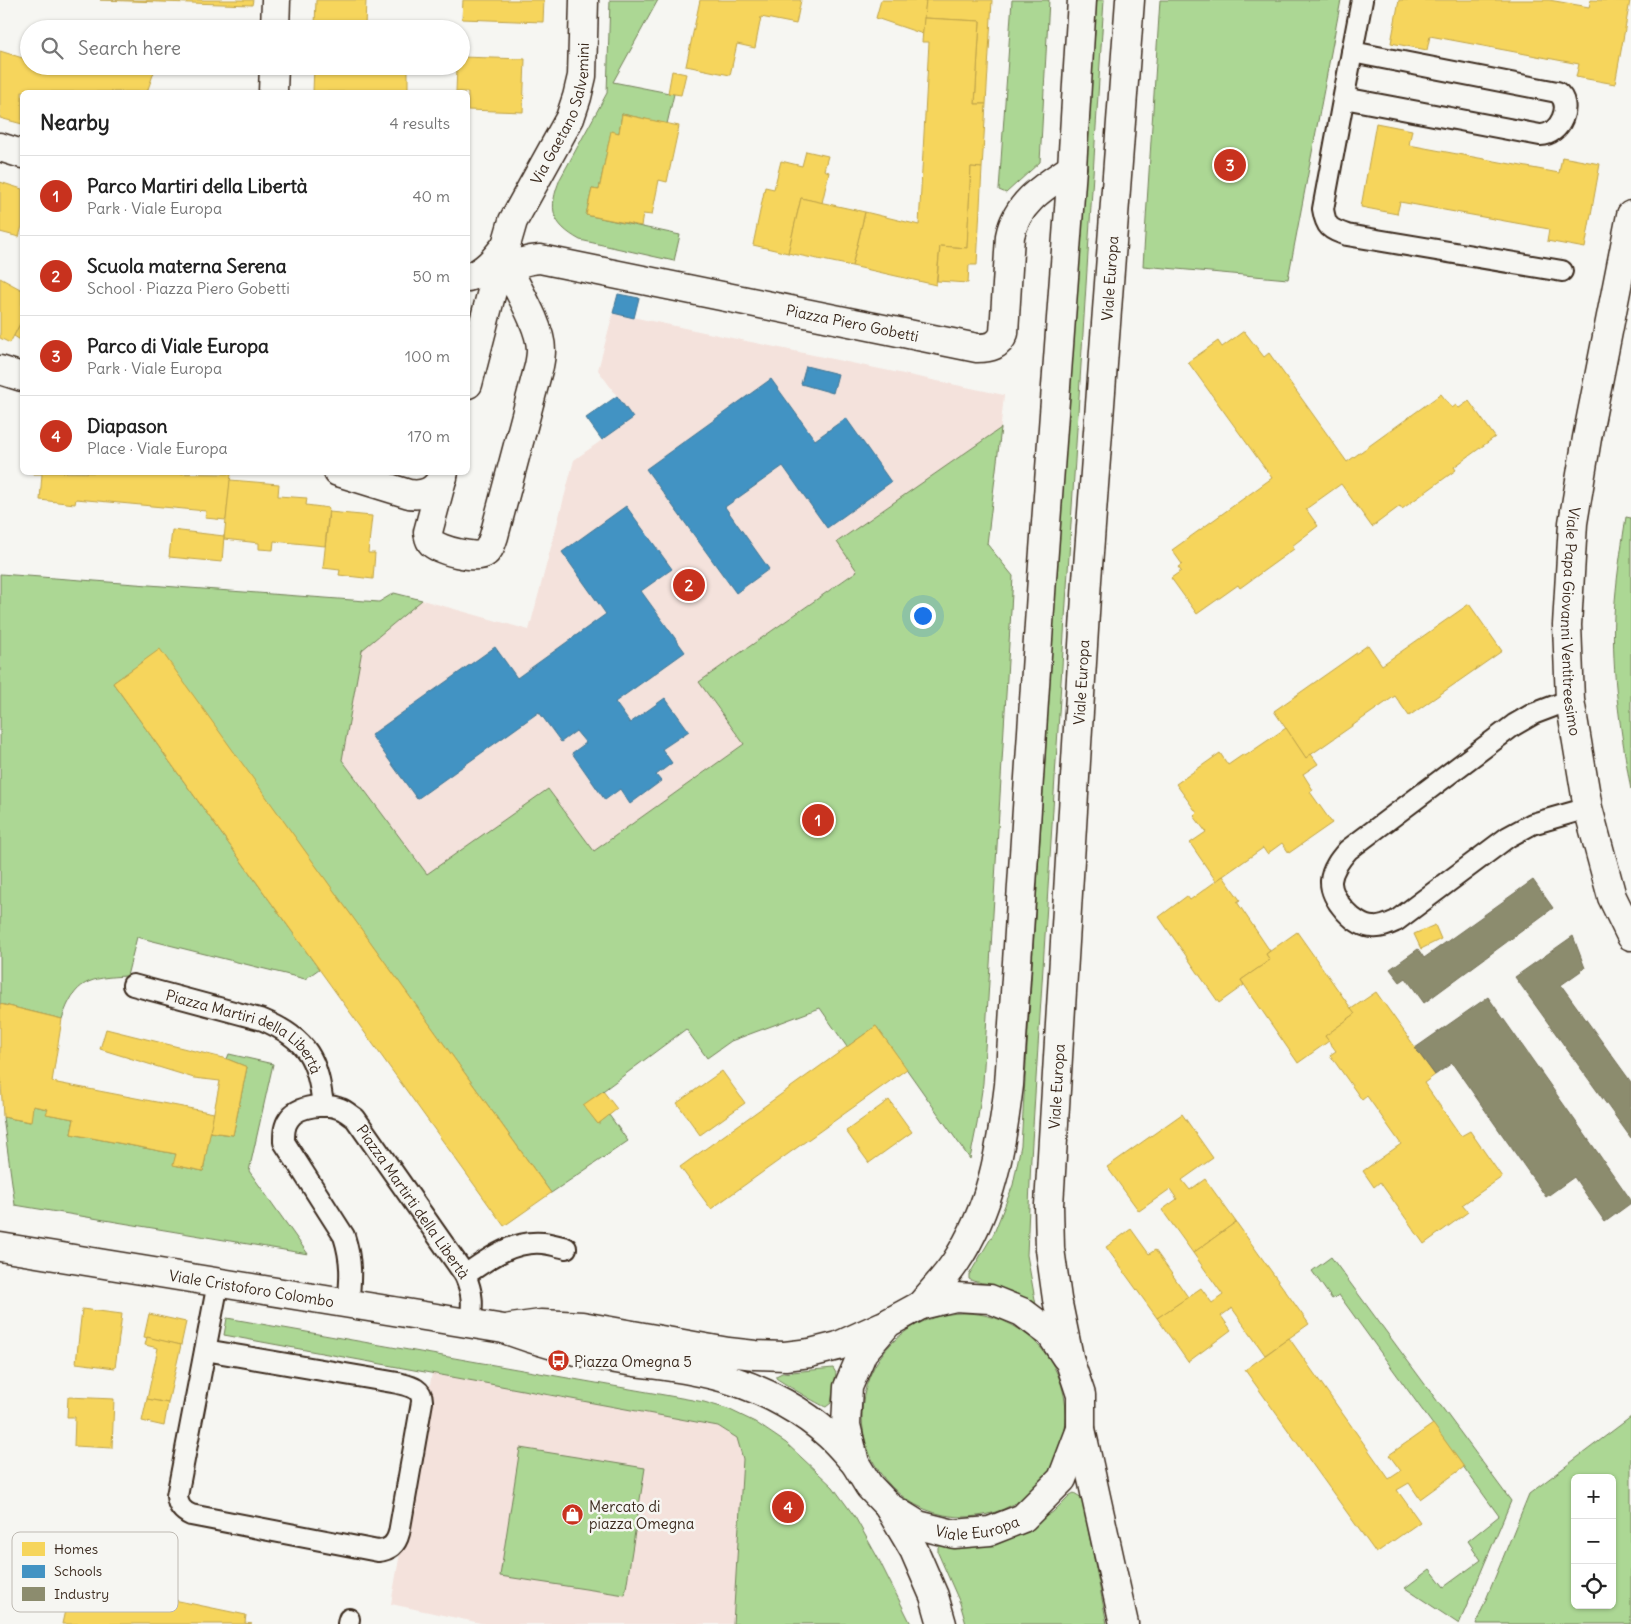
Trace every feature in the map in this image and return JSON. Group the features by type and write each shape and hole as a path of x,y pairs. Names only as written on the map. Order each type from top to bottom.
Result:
{"street":[{"path":"275,20 276,0"},
{"name":"Via Gaetano Salvemini","path":"509,245 570,118 577,97 582,76 584,0"},
{"name":"Viale Europa","path":"921,1305 955,1263 980,1216 994,1179 1009,1085 1082,0"},
{"name":"Viale Europa","path":"1124,1624 1081,1429 1081,1395 1070,1362 1057,1299 1050,1249 1049,1205 1087,580 1130,0"},
{"path":"273,90 274,75"},
{"path":"0,147 20,153"},
{"name":"Piazza Piero Gobetti","path":"509,245 528,260 540,259 977,348 987,348 1001,340 1004,333 1012,226 1026,203 1036,192 1072,168"},
{"name":"Viale Papa Giovanni Ventitreesimo","path":"1631,215 1587,438 1573,523 1567,625 1570,700 1588,808 1612,897 1631,936"},
{"path":"470,376 492,291 512,238 515,246 521,253 540,259"},
{"path":"470,276 481,271 509,245"},
{"path":"443,475 428,532 429,539 439,547 471,556 479,556 490,547 494,536 539,366 541,350 539,337 509,245"},
{"path":"470,286 481,295 486,315"},
{"path":"0,370 20,376"},
{"path":"348,475 409,494 419,495 427,494 434,489 443,475"},
{"name":"Viale Cristoforo Colombo","path":"0,1247 504,1330"},
{"name":"Viale Europa","path":"942,1624 934,1596 914,1550 888,1506 869,1486 855,1463 846,1426 848,1387 864,1352 888,1323 921,1305 955,1297 990,1299 1022,1312 1050,1334 1070,1362"},
{"path":"504,1330 541,1324 567,1324 728,1352 785,1356 810,1353 838,1346 888,1323"},
{"path":"504,1330 596,1356 706,1374 734,1381 770,1397 814,1422 855,1463"},
{"name":"Viale Europa","path":"888,1506 918,1525 954,1534 990,1531 1023,1518 1062,1480 1081,1429"}],"lane":[{"path":"1362,0 1323,210 1325,222 1333,230 1347,235 1562,271"},
{"path":"1344,98 1546,136 1554,132 1560,125 1565,103 1563,96 1557,92 1352,52"},
{"path":"1570,700 1533,714 1514,726 1348,850 1334,870 1331,881 1333,892 1356,922 1374,928 1385,926 1396,921 1520,829 1588,808"},
{"name":"Piazza Martiri della Libertà","path":"133,985 263,1020 282,1028 306,1049 315,1065 323,1106"},
{"name":"Piazza Martirti della Libertà","path":"348,1304 351,1272 349,1251 344,1236 284,1142 284,1129 290,1117 300,1111 313,1107 323,1106 340,1109 355,1118 465,1275 473,1303 470,1324"},
{"path":"465,1275 494,1255 519,1245 543,1243 566,1248"},
{"path":"205,1350 398,1383 414,1388 419,1392 422,1396 422,1402 409,1477 399,1534 392,1546 386,1551 378,1551 191,1515 184,1512 178,1504 177,1496 205,1350 218,1283"}],"shaded area":[{"path":"613,313 1004,395 996,472 699,682 744,744 594,851 548,789 427,875 342,759 362,650 422,600 529,630 574,460 602,440 586,418 617,396 598,370"},
{"name":"Mercato di piazza Omegna","path":"432,1373 706,1423 718,1426 737,1438 743,1459 733,1624 485,1624 391,1604"}],"green space":[{"path":"610,0 658,0 613,82 674,94 667,124 622,114 619,133 611,132 599,190 592,189 586,215 680,235 674,261 580,240 570,234 558,222 553,207 560,179 607,93"},
{"path":"1012,0 1049,0 1040,162 1006,193 999,190"},
{"path":"1092,0 1104,0 1031,1158 1027,1255 1036,1305 1034,1306 1001,1288 971,1280 969,1275 994,1233 1013,1185 1021,1145"},
{"path":"1160,0 1341,0 1288,279 1143,266"},
{"path":"1001,428 987,544 1013,576 983,1083 970,1159 876,1026 847,1047 820,1008 731,1041 707,1058 686,1029 584,1105 598,1124 609,1115 628,1141 551,1193 160,650 113,683 319,969 305,979 137,937 127,976 103,978 85,984 72,996 62,1019 0,1004 0,574 379,602 394,593 422,600 362,650 342,760 427,874 548,789 594,851 744,744 699,682 857,571 837,542"},
{"path":"1626,517 1631,518 1631,790 1615,681 1613,637 1616,590"},
{"path":"229,1054 273,1064 249,1171 308,1254 15,1205 3,1117 30,1122 33,1106 48,1109 47,1114 74,1119 71,1134 176,1154 174,1165 203,1171 210,1132 233,1135 247,1067 227,1059"},
{"path":"1331,1257 1511,1501 1459,1624 1405,1588 1430,1569 1444,1587 1481,1560 1468,1541 1499,1516 1339,1295 1332,1299 1312,1271"},
{"path":"964,1313 984,1315 1003,1321 1020,1330 1036,1343 1049,1359 1058,1376 1064,1395 1066,1415 1064,1435 1058,1454 1049,1471 1036,1487 1020,1500 1003,1509 984,1515 964,1517 944,1515 925,1509 908,1500 892,1487 879,1471 870,1454 864,1435 862,1415 864,1395 870,1376 879,1359 892,1343 908,1330 925,1321 944,1315"},
{"path":"227,1318 704,1402 728,1409 755,1422 786,1443 833,1487 855,1517 911,1624 733,1624 743,1459 737,1438 718,1426 224,1335"},
{"path":"833,1368 836,1373 831,1403 826,1407 776,1378 776,1376 782,1373"},
{"path":"1631,1417 1631,1624 1476,1624 1529,1494"},
{"path":"520,1448 645,1468 625,1595 500,1576"},
{"path":"1074,1493 1082,1498 1107,1624 966,1624 960,1603 938,1553 938,1547 942,1544 1026,1529 1053,1512"}],"building: Homes":[{"path":"100,0 253,0 252,5"},
{"path":"316,0 366,0 365,20 315,20"},
{"path":"463,0 544,0 543,22 462,19"},
{"path":"700,0 801,0 796,24 761,17 755,48 737,44 730,75 686,66"},
{"path":"881,0 926,0 923,34 876,18"},
{"path":"926,0 992,0 986,104 975,104 980,21 924,18"},
{"path":"1399,0 1549,0 1589,7 1591,0 1630,1 1615,84 1576,77 1579,64 1430,36 1427,50 1391,43"},
{"path":"924,18 980,21 975,104 986,104 982,168 971,167 967,248 940,246 936,285 852,266 865,212 919,225 929,42 922,42"},
{"path":"0,51 20,57 20,75 153,75 148,90 20,90 20,123 0,118"},
{"path":"470,57 525,59 523,112 470,110 470,90 456,90 457,75 470,75"},
{"path":"672,71 686,74 681,95 668,93"},
{"path":"314,75 408,75 408,90 313,90"},
{"path":"622,114 679,126 667,182 659,180 652,215 643,214 641,226 586,215 592,189 599,190 611,131 619,133"},
{"path":"1376,123 1412,130 1409,145 1559,173 1562,157 1600,164 1585,248 1547,241 1549,229 1400,202 1397,214 1361,207"},
{"path":"806,151 828,156 824,170 829,172 822,203 801,198 788,253 753,245 765,187 774,189 781,161 802,166"},
{"path":"971,167 982,168 977,265 969,265 968,283 937,281 940,246 967,248"},
{"path":"0,182 20,188 20,233 19,237 0,232"},
{"path":"801,198 865,212 852,266 788,253"},
{"path":"0,278 20,289 20,324 10,343 0,338"},
{"path":"20,324 20,340 14,336"},
{"path":"1244,331 1264,357 1269,353 1347,462 1441,394 1452,408 1456,405 1459,408 1469,401 1495,437 1454,467 1456,470 1402,509 1400,506 1372,527 1341,484 1306,509 1318,526 1292,546 1294,549 1240,588 1238,585 1197,614 1171,578 1181,571 1178,567 1182,564 1172,550 1272,478 1188,362 1218,341 1222,347"},
{"path":"42,475 231,475 226,520 205,518 206,511 76,499 75,504 40,500"},
{"path":"230,480 279,484 278,496 307,498 306,505 329,508 325,546 274,541 273,550 259,549 259,543 224,539"},
{"path":"329,512 372,516 368,553 375,553 373,579 339,575 340,570 323,568"},
{"path":"172,530 224,536 222,562 169,557"},
{"path":"1469,604 1502,651 1409,716 1395,696 1306,758 1274,711 1368,645 1382,665"},
{"path":"160,649 551,1193 504,1226 113,683"},
{"path":"1286,728 1306,758 1311,754 1318,764 1303,774 1313,790 1310,792 1332,823 1289,853 1282,843 1267,854 1263,848 1216,881 1190,843 1206,832 1194,816 1197,813 1176,784 1220,753 1228,765 1244,754 1245,756"},
{"path":"1223,876 1240,900 1237,902 1270,951 1266,954 1270,960 1241,980 1244,985 1219,1003 1159,917 1187,896 1190,900"},
{"path":"1435,925 1441,939 1421,949 1414,934"},
{"path":"1297,932 1355,1014 1325,1036 1329,1041 1298,1063 1241,980 1270,960 1266,954"},
{"path":"1376,992 1435,1075 1424,1083 1461,1136 1470,1131 1502,1177 1462,1205 1468,1212 1424,1244 1380,1182 1374,1187 1363,1171 1401,1144 1367,1096 1362,1100 1330,1055 1336,1051 1325,1036 1355,1014 1351,1009"},
{"path":"0,1004 62,1019 52,1082 214,1113 203,1171 173,1165 176,1154 71,1134 74,1119 46,1114 48,1109 33,1106 31,1122 3,1117 0,1067"},
{"path":"876,1026 907,1069 711,1209 680,1167"},
{"path":"106,1029 227,1059 247,1067 233,1135 210,1132 220,1081 194,1078 100,1049"},
{"path":"722,1071 745,1103 700,1135 677,1103"},
{"path":"603,1091 617,1109 598,1124 583,1105"},
{"path":"889,1100 912,1132 869,1163 846,1131"},
{"path":"1182,1114 1213,1158 1182,1180 1190,1190 1205,1179 1236,1222 1193,1253 1162,1210 1177,1199 1170,1189 1139,1211 1107,1167"},
{"path":"1236,1222 1309,1324 1265,1355 1232,1308 1221,1316 1231,1330 1188,1362 1157,1318 1201,1288 1212,1303 1223,1295 1193,1253"},
{"path":"1131,1229 1149,1254 1155,1250 1188,1297 1157,1318 1106,1247"},
{"path":"82,1309 122,1314 115,1368 76,1363"},
{"path":"149,1314 186,1322 181,1345 144,1337"},
{"path":"147,1337 181,1345 168,1403 147,1399 158,1348 145,1345"},
{"path":"1289,1338 1389,1479 1401,1471 1389,1455 1433,1424 1464,1467 1420,1499 1409,1483 1397,1490 1420,1522 1376,1553 1245,1370"},
{"path":"68,1397 114,1399 112,1448 74,1446 75,1417 67,1417"},
{"path":"147,1399 168,1403 164,1426 142,1421"},
{"path":"178,1601 246,1615 245,1623 252,1624 62,1624 65,1612 178,1612"}],"building: Schools":[{"path":"618,294 639,298 634,318 613,313"},
{"path":"806,366 838,374 833,393 801,384"},
{"path":"771,379 815,440 846,418 891,482 827,528 783,466 725,507 769,569 736,593 646,469"},
{"path":"617,396 633,418 602,440 586,418"},
{"path":"626,506 672,569 641,591 685,652 615,702 630,723 665,698 689,731 662,749 672,763 656,775 661,781 630,804 620,789 605,800 572,753 586,743 576,731 561,742 539,712 417,799 371,735 495,647 517,678 606,614 562,552"}],"building: Industry":[{"path":"1533,880 1553,908 1424,1003 1406,978 1400,982 1390,969 1418,949 1424,958"},
{"path":"1573,936 1585,968 1561,985 1631,1082 1631,1138 1515,977"},
{"path":"1488,997 1631,1200 1631,1203 1605,1222 1574,1177 1546,1197 1452,1063 1435,1075 1415,1048"}],"place":[{"name":"Parco di Viale Europa","path":"1230,165"},
{"name":"Scuola materna Serena","path":"689,585"},
{"name":"Parco Martiri della Libertà","path":"818,820"},
{"name":"Piazza Omegna 5","path":"558,1361"},
{"name":"Diapason","path":"788,1507"},
{"name":"Mercato di piazza Omegna","path":"573,1515"}]}
